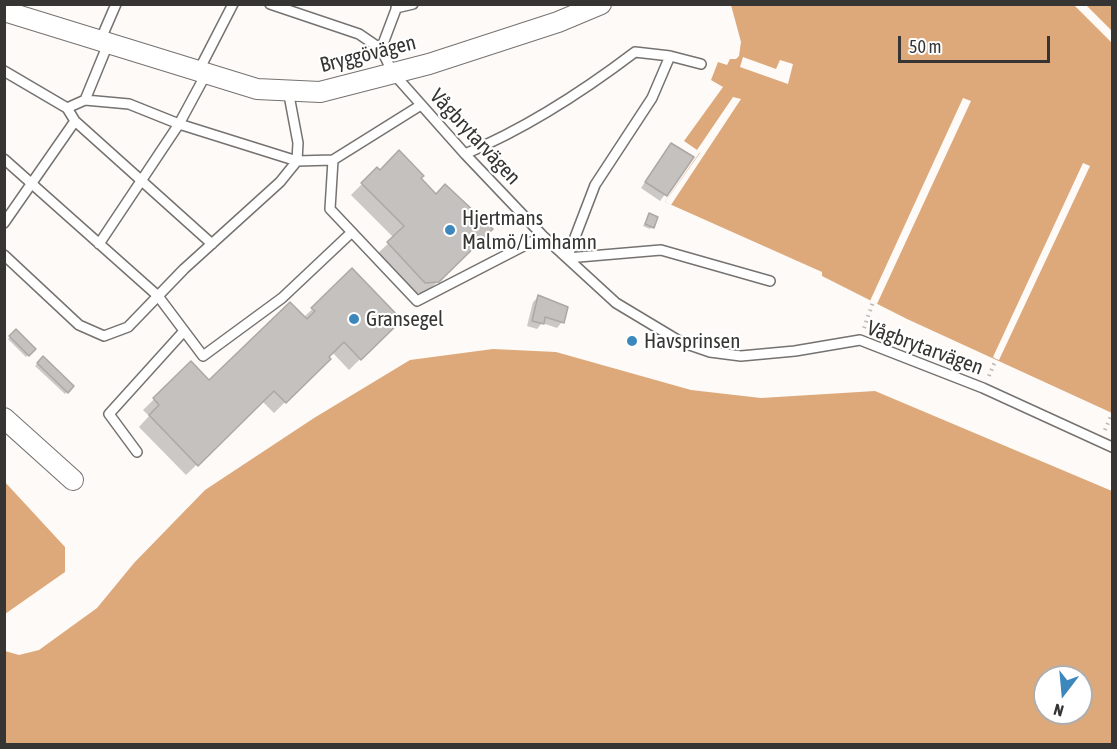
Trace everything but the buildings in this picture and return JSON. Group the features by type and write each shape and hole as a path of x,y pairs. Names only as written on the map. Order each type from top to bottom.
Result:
{"street":[{"name":"Bryggövägen","path":"4,10 257,89 320,92 393,73 558,22 600,4"},
{"path":"4,418 73,480"}],"lane":[{"path":"4,10 7,4"},
{"path":"85,100 116,4"},
{"path":"99,244 140,179 179,124 233,4"},
{"path":"270,4 359,34 381,49 397,6 413,4"},
{"name":"Vågbrytarvägen","path":"381,49 393,73 465,154 543,236 616,303 681,342 710,352 741,356 795,351 860,340 983,388 1113,447"},
{"path":"465,154 512,134 572,98 635,52 670,56 701,64"},
{"path":"670,56 652,98 595,185 567,258 661,249 770,281"},
{"path":"4,71 67,108 75,121 212,244"},
{"path":"4,255 79,325 104,336 128,327 212,244 280,182 297,161 298,143 288,90"},
{"path":"67,108 85,100 129,104 179,124 297,161 333,159 421,105"},
{"path":"4,223 75,121"},
{"path":"4,159 158,296 202,356 282,297 352,232"},
{"path":"333,159 330,209 417,301 543,236"},
{"path":"137,452 109,414 184,331"}],"path":[{"path":"860,340 873,302"}],"shaded area":[{"path":"731,5 1112,5 1112,413 907,319 822,276 822,272 665,202 700,152 684,141 723,87 711,80 718,62 727,65 730,59 736,59 739,56 741,42"},
{"path":"493,349 556,352 691,390 761,398 875,391 1112,491 1112,744 5,744 5,651 19,655 39,650 97,608 134,563 205,490 314,418 410,360"},
{"path":"4,481 65,547 65,572 5,614"}],"pier":[{"path":"1074,5 1086,5 1112,31 1112,43"},
{"path":"743,57 776,69 780,60 793,64 788,84 740,67"},
{"path":"733,97 741,99 671,205 665,202 700,153 697,150"},
{"path":"963,98 971,101 877,304 870,301"},
{"path":"1083,163 1090,166 999,360 996,359 993,357"}],"place":[{"name":"Hjertmans Malmö/Limhamn","path":"450,230"},
{"name":"Gransegel","path":"354,319"},
{"name":"Havsprinsen","path":"632,341"}]}
